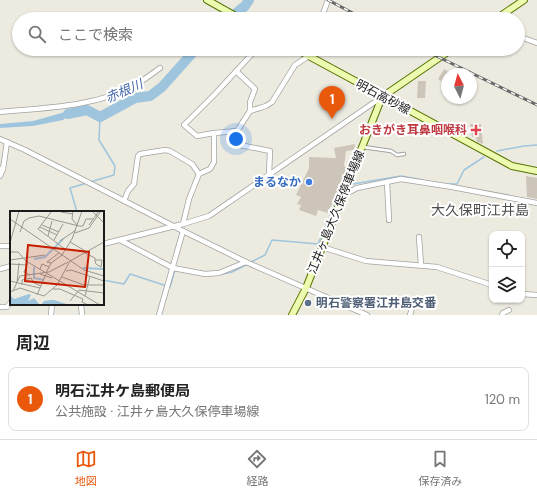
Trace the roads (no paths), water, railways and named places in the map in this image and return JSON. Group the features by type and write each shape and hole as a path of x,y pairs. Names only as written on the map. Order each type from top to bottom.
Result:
{"main road":[{"path":"207,0 228,12"},
{"path":"509,12 523,0"},
{"name":"明石高砂線","path":"309,56 382,97 512,166 537,171"},
{"path":"382,97 442,56"},
{"name":"江井ヶ島大久保停車場線","path":"292,315 306,288 382,97"}],"street":[{"path":"324,12 328,0"},
{"path":"525,39 537,44"},
{"path":"237,131 197,136 184,125 250,56"},
{"path":"250,112 272,102 295,65 309,56"},
{"path":"0,112 72,106 107,97 134,86 160,68"},
{"path":"236,71 255,89 250,102 250,112 237,131 235,144 270,151 269,174"},
{"path":"104,244 209,216 382,97"},
{"path":"183,224 189,199 200,174 210,169 214,162 214,133"},
{"path":"0,139 25,150 183,232 246,262 367,315"},
{"path":"0,176 7,142"},
{"path":"124,201 128,191 134,184 138,156 140,154 165,150 170,151 192,164 200,174"},
{"path":"342,196 357,188 401,179 537,203"},
{"path":"387,182 390,220"},
{"path":"159,315 183,232"},
{"path":"419,237 421,265"},
{"path":"120,240 173,268 205,274 220,273 246,262"},
{"path":"322,247 366,261 436,267 489,284"},
{"path":"0,269 10,266"},
{"path":"525,294 537,295"},
{"path":"0,307 7,307 10,303"},
{"path":"51,315 52,305"},
{"path":"81,305 82,315"},
{"path":"410,315 412,308"},
{"path":"502,315 510,310"}],"lane":[{"path":"362,146 391,152 397,155 404,154"}],"water":[{"path":"82,111 68,116 63,120 33,126 0,128 0,124 33,121 65,112"}],"waterway":[{"name":"赤根川","path":"238,12 245,6 249,0"},
{"name":"赤根川","path":"68,114 87,110 100,117 135,98 150,96 162,87 190,56"},
{"path":"90,182 114,175 115,166 99,140 100,117"},
{"path":"497,151 537,145"},
{"path":"449,184 457,184 464,170 484,157"},
{"path":"349,186 353,184 401,176 423,180"},
{"path":"77,211 70,188 87,183"},
{"path":"251,262 265,255 272,240 318,244 341,190 343,189"},
{"path":"222,274 232,272 248,264"},
{"path":"104,280 124,284 130,274 170,287 175,270 177,271"}],"railway":[{"path":"328,0 351,12"},
{"path":"436,56 537,105"}],"place":[{"name":"明石江井ケ島郵便局","path":"332,119"},
{"name":"おきがき耳鼻咽喉科","path":"476,130"},
{"name":"まるなか","path":"309,182"},
{"name":"明石警察署江井島交番","path":"308,303"}],"district":[{"name":"大久保町江井島","path":"480,210"}]}
